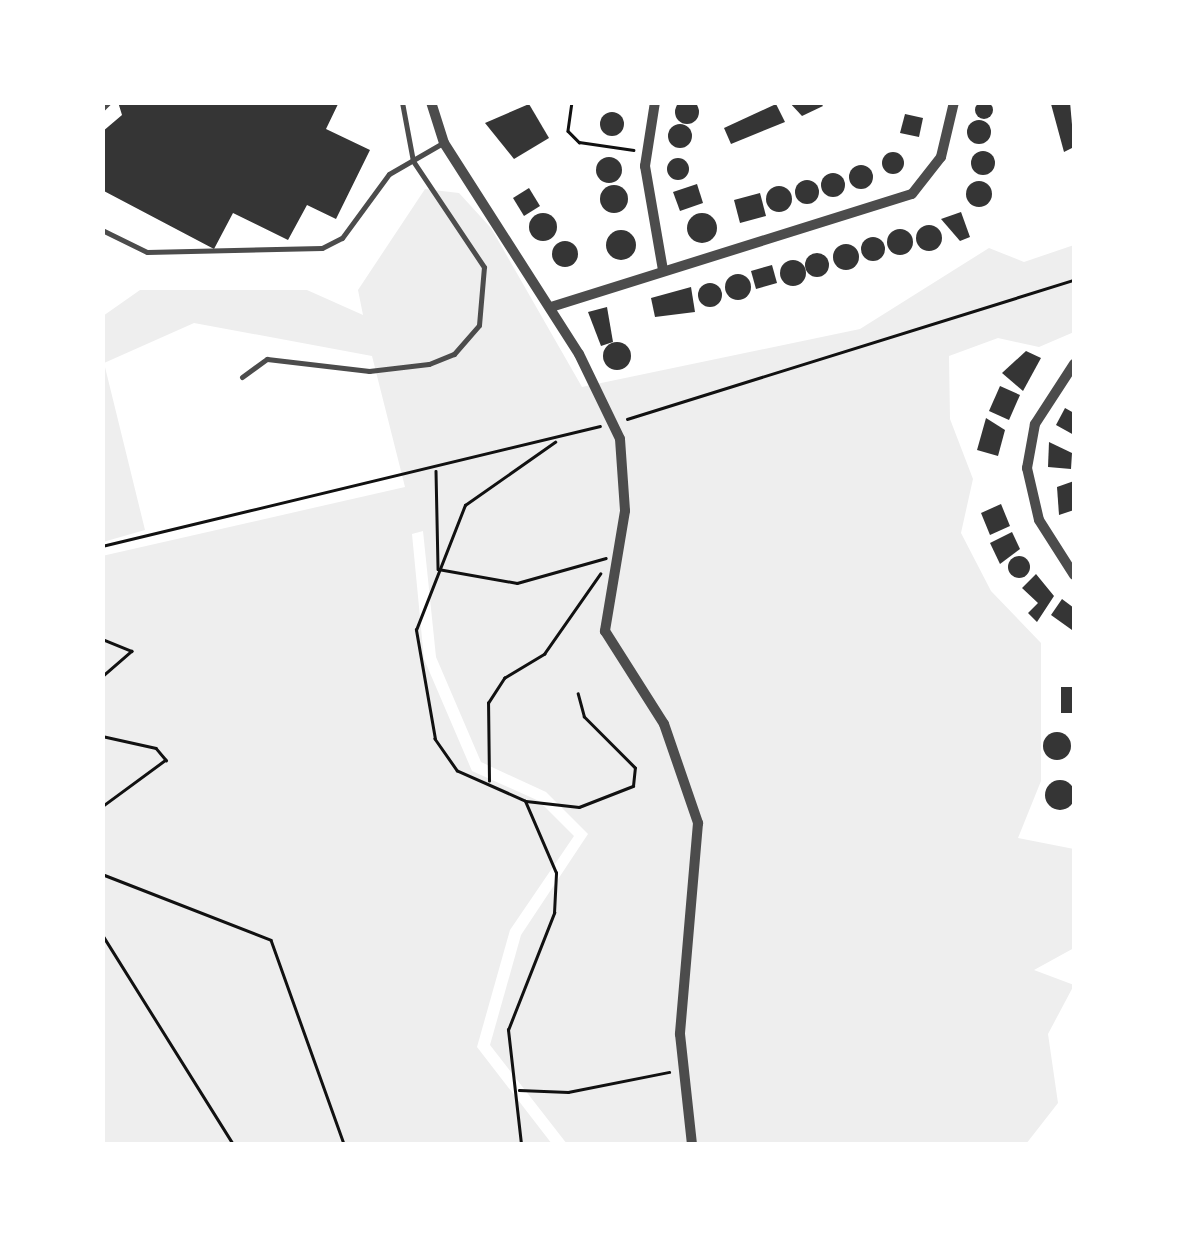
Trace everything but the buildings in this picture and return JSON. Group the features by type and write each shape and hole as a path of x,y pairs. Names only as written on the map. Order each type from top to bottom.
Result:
{"street":[{"path":"431,102 444,143 551,307 620,439 627,486 612,557 605,631 664,724 698,822 684,1068 692,1144"},
{"path":"655,102 646,152 663,270"},
{"path":"551,307 912,194 941,157 954,102"},
{"path":"1074,364 1035,424 1027,468 1039,520 1074,575"}],"lane":[{"path":"102,110 109,102"},
{"path":"242,377 267,359 392,372 468,344 484,306 484,267 413,161 402,102"},
{"path":"102,230 146,252 322,248 342,238 388,174 444,143"}],"path":[{"path":"572,102 568,130 579,142 646,152"},
{"path":"626,419 1074,280"},
{"path":"102,546 556,440 590,428"},
{"path":"556,440 534,464 486,483 465,505 416,630 423,690 435,739 457,772 525,801 579,807 633,786 635,768 584,717 578,694"},
{"path":"436,468 438,570"},
{"path":"438,570 517,583 612,557"},
{"path":"489,784 488,704 504,678 544,654 612,557"},
{"path":"102,639 132,650 102,677"},
{"path":"102,736 156,748 166,760 102,808"},
{"path":"521,1144 508,1030 554,913 556,886 546,836 525,801"},
{"path":"102,874 271,940 344,1144"},
{"path":"102,934 233,1144"},
{"path":"517,1090 568,1092 684,1068"}],"shaded area":[{"path":"425,189 459,193 491,228 582,387 860,329 989,248 1024,262 1074,245 1074,332 1039,347 998,338 949,356 950,419 973,479 961,533 991,591 1041,643 1041,781 1018,838 1074,849 1074,948 1034,970 1074,985 1048,1034 1058,1103 1026,1144 567,1144 490,1045 521,935 588,834 546,792 481,762 436,657 423,531 412,534 424,659 472,771 539,801 574,836 510,930 477,1047 552,1144 103,1144 102,556 405,487 372,356 194,323 104,363 145,530 103,542 103,316 140,290 307,290 363,315 358,290"}]}
